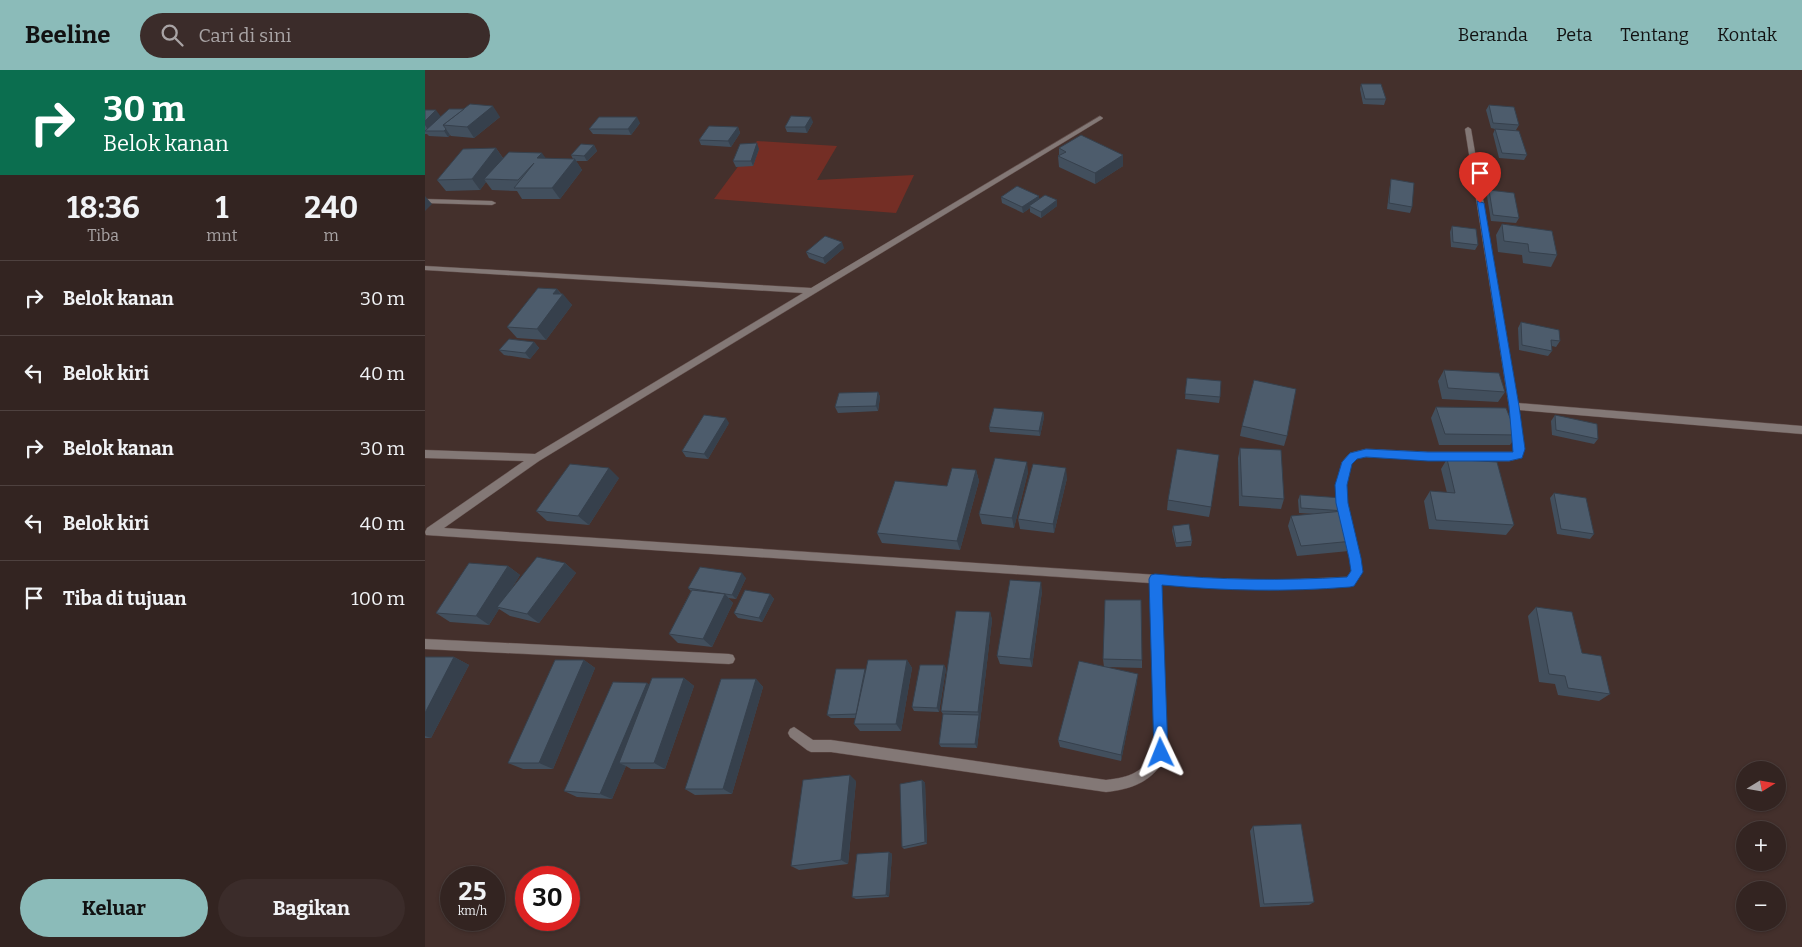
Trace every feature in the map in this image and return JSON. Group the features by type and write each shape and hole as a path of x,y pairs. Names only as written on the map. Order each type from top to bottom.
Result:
{"street":[{"path":"428,533 536,458 1100,118"},
{"path":"428,533 1212,584 1288,586 1350,582 1357,572 1342,503 1341,485 1347,462 1353,456 1366,453 1509,457 1518,455 1514,406 1468,129"},
{"path":"425,201 492,203"},
{"path":"425,268 813,291"},
{"path":"1514,406 1802,430"},
{"path":"425,454 536,458"},
{"path":"794,732 811,746 831,746 1106,786 1133,783 1149,770 1161,753 1155,579"},
{"path":"425,644 729,659"}],"shaded area":[{"path":"757,141 837,146 817,180 914,175 896,213 714,199"}],"building":[{"path":"1361,84 1381,84 1386,99 1365,99"},
{"path":"470,104 493,106 467,127 443,125"},
{"path":"1489,105 1514,107 1519,125 1493,123"},
{"path":"449,109 464,109 443,125 446,129 444,131 425,131"},
{"path":"425,110 436,110 425,121"},
{"path":"791,116 811,117 805,127 785,127"},
{"path":"599,117 637,117 628,129 589,129"},
{"path":"709,126 738,127 728,141 699,140"},
{"path":"1495,129 1519,131 1527,155 1502,153"},
{"path":"1081,135 1123,155 1095,173 1058,156 1066,152 1059,148"},
{"path":"757,143 751,161 733,161 740,144"},
{"path":"581,144 594,145 584,156 571,155"},
{"path":"496,148 472,179 437,180 463,149"},
{"path":"509,152 542,153 537,158 575,159 552,188 514,188 534,163 518,180 484,179"},
{"path":"1391,179 1414,183 1412,207 1389,203"},
{"path":"1017,186 1039,196 1022,207 1001,197"},
{"path":"1489,190 1514,193 1519,218 1493,215"},
{"path":"1045,195 1057,200 1041,212 1029,206"},
{"path":"1502,224 1552,231 1557,255 1529,252 1528,244 1504,241"},
{"path":"1452,226 1476,229 1478,245 1453,242"},
{"path":"825,236 842,242 823,258 806,252"},
{"path":"538,288 557,289 553,294 563,294 537,329 507,327"},
{"path":"1521,322 1559,330 1560,341 1551,340 1552,351 1522,345"},
{"path":"509,339 534,342 525,353 499,350"},
{"path":"1444,370 1499,373 1505,392 1448,388"},
{"path":"1187,378 1221,381 1220,397 1185,394"},
{"path":"1254,380 1296,389 1287,436 1242,426"},
{"path":"878,392 876,406 835,407 839,393"},
{"path":"1436,407 1506,408 1517,435 1445,434"},
{"path":"994,408 1043,412 1039,431 989,427"},
{"path":"704,415 726,418 704,454 682,451"},
{"path":"1555,415 1597,424 1598,439 1556,430"},
{"path":"1240,448 1281,450 1284,499 1242,496"},
{"path":"1177,449 1219,455 1211,507 1168,500"},
{"path":"995,458 1027,462 1012,518 979,514"},
{"path":"1447,459 1497,462 1514,525 1436,520 1430,491 1455,493"},
{"path":"570,464 609,468 578,516 536,511"},
{"path":"1033,464 1066,468 1053,524 1018,519"},
{"path":"952,468 976,470 957,541 877,533 895,481 947,486"},
{"path":"1554,493 1586,498 1594,534 1561,529"},
{"path":"1300,495 1343,498 1345,511 1301,508"},
{"path":"1343,511 1353,541 1301,546 1291,516"},
{"path":"1189,524 1192,541 1176,543 1173,526"},
{"path":"537,557 565,563 527,614 497,607"},
{"path":"469,563 508,566 476,616 436,613"},
{"path":"700,567 742,573 732,595 688,588"},
{"path":"1010,580 1041,582 1030,659 997,656"},
{"path":"692,590 725,594 703,639 669,634"},
{"path":"745,590 770,594 759,618 734,613"},
{"path":"1105,600 1141,600 1142,660 1103,659"},
{"path":"1536,607 1572,612 1582,653 1601,656 1610,694 1568,688 1565,676 1549,674"},
{"path":"956,611 990,612 978,712 941,711"},
{"path":"425,657 454,657 425,713"},
{"path":"555,660 584,660 539,763 508,763"},
{"path":"868,660 907,660 896,724 854,724"},
{"path":"1079,661 1138,674 1121,755 1058,740"},
{"path":"920,665 944,665 937,708 912,707"},
{"path":"836,669 865,669 856,714 827,715"},
{"path":"652,678 684,678 654,763 619,763"},
{"path":"721,679 756,679 723,789 685,789"},
{"path":"613,682 647,683 600,794 564,791"},
{"path":"943,714 979,715 975,744 939,744"},
{"path":"850,775 841,860 791,866 803,780"},
{"path":"922,780 925,842 902,847 900,784"},
{"path":"1301,824 1314,902 1264,904 1253,826"},
{"path":"889,852 886,895 852,897 857,854"}],"route":[{"path":"1161,753 1155,579 1212,584 1288,586 1350,582 1357,572 1342,503 1341,485 1347,462 1353,456 1366,453 1428,456 1509,457 1518,455 1514,406 1480,203"}]}
